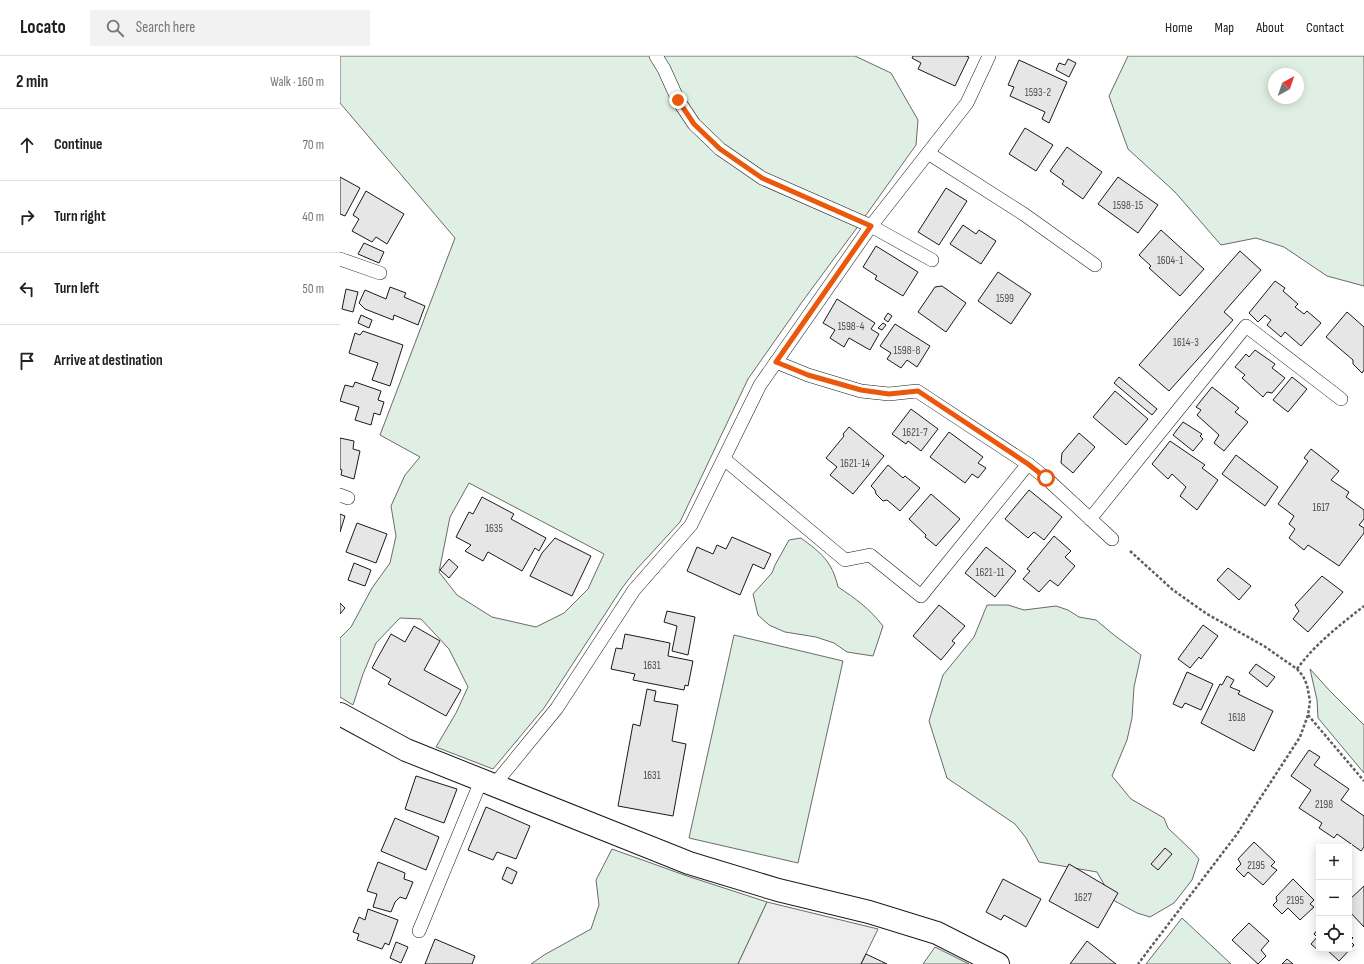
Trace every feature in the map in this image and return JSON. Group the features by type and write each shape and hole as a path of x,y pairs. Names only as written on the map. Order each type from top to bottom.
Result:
{"street":[{"path":"340,714 406,750 689,863 778,890 869,912 937,933 998,964"}],"lane":[{"path":"656,56 664,69 678,100 694,124 720,149 762,178 871,226 932,260"},
{"path":"419,931 487,783 557,708 634,590 691,525 760,385 871,226 967,103 989,56"},
{"path":"928,153 1025,215 1095,264"},
{"path":"340,260 380,273"},
{"path":"1090,519 1246,326 1341,399"},
{"path":"776,362 808,375 861,390 889,394 918,391 1028,464 1046,478 1112,539"},
{"path":"724,459 845,560 870,555 921,596 1028,464"}],"path":[{"path":"1112,539 1120,542 1173,590 1207,614 1264,646 1297,669 1303,676 1307,685 1310,701 1308,715 1300,737 1237,834 1138,964"},
{"path":"1297,669 1308,654 1338,626 1364,606"},
{"path":"1308,715 1364,782"}],"green space":[{"path":"340,56 855,56 891,73 918,120 916,145 748,379 680,522 635,571 622,588 544,708 493,769 436,747 456,713 468,687 449,649 421,619 400,618 376,643 363,674 353,705 340,697 340,638 351,627 372,588 390,563 396,536 391,506 405,475 420,457 380,435 455,238 340,103","holes":["469,483 604,554 588,589 564,613 536,627 492,617 457,595 439,572 450,517"]},
{"path":"1128,56 1364,56 1364,286 1327,276 1284,247 1256,238 1221,245 1175,192 1128,149 1109,96"},
{"path":"801,538 825,558 836,578 838,587 862,604 883,626 873,656 847,652 834,643 816,637 785,632 769,625 758,615 753,594 772,573 789,540"},
{"path":"987,605 1008,605 1024,610 1056,606 1068,610 1079,617 1096,620 1141,655 1134,687 1132,718 1127,740 1112,776 1131,799 1164,818 1168,828 1199,859 1192,880 1174,903 1150,917 1137,913 1113,900 1097,872 1039,862 1026,838 1015,824 947,778 929,721 943,675 974,637"},
{"path":"734,635 843,661 798,863 689,838"},
{"path":"1310,669 1364,725 1364,773 1318,718 1317,700"},
{"path":"612,849 687,876 767,902 738,964 531,964 544,955 591,929 599,905 596,880"},
{"path":"1182,918 1231,964 1146,964"},
{"path":"935,947 969,964 923,964"}],"shaded area":[{"path":"767,902 878,929 861,964 738,964"}],"building":[{"path":"913,56 969,57 955,86 918,69 921,63 912,58"},
{"path":"1068,59 1076,63 1069,77 1056,70 1059,63 1065,65"},
{"path":"1019,60 1067,82 1049,123 1042,119 1045,112 1010,96 1014,87 1008,85"},
{"path":"1025,128 1053,145 1036,171 1009,154"},
{"path":"1067,147 1102,172 1083,199 1062,184 1064,181 1050,171"},
{"path":"340,177 360,188 345,216 340,214"},
{"path":"1118,177 1158,205 1138,233 1098,204"},
{"path":"946,188 967,201 939,245 918,232"},
{"path":"366,191 404,214 387,244 376,237 372,242 352,231 359,219 353,215"},
{"path":"963,225 976,234 979,230 996,241 981,264 950,244"},
{"path":"1161,230 1204,269 1180,296 1149,268 1151,266 1139,255"},
{"path":"364,243 384,252 379,263 358,254"},
{"path":"876,246 918,272 903,296 875,279 877,276 863,267"},
{"path":"1240,251 1261,270 1224,312 1233,320 1169,391 1139,365"},
{"path":"998,272 1031,294 1011,324 978,301"},
{"path":"1275,281 1285,288 1283,291 1298,304 1295,307 1304,314 1307,311 1321,323 1301,346 1285,332 1281,337 1267,325 1271,320 1265,315 1258,322 1249,313"},
{"path":"942,286 966,303 946,332 918,312 935,287"},
{"path":"390,287 406,293 404,297 425,306 418,325 394,315 393,320 365,309 359,303 365,290 386,299"},
{"path":"346,289 358,292 353,312 342,309"},
{"path":"837,299 875,323 871,329 879,334 870,350 849,338 844,347 830,338 835,330 823,323"},
{"path":"1347,312 1364,327 1364,370 1362,373 1353,364 1353,360 1326,337"},
{"path":"888,313 892,316 888,322 884,319"},
{"path":"361,315 372,320 369,328 358,323"},
{"path":"883,323 886,325 882,330 878,328"},
{"path":"895,324 930,346 917,367 907,360 901,368 887,359 891,353 880,346"},
{"path":"363,331 403,345 390,386 372,380 378,363 349,353 355,333 360,335"},
{"path":"1255,350 1275,364 1272,368 1285,378 1272,393 1267,392 1263,397 1242,378 1245,375 1235,367 1246,354 1249,357"},
{"path":"1119,377 1157,409 1152,415 1114,383"},
{"path":"1292,377 1307,389 1288,412 1273,400"},
{"path":"355,382 381,391 378,400 384,402 380,415 374,413 371,425 355,420 359,407 340,401 345,385 353,387"},
{"path":"1212,387 1239,408 1235,412 1248,422 1224,451 1214,443 1219,435 1197,415 1201,410 1196,407"},
{"path":"1115,391 1148,419 1126,445 1093,417"},
{"path":"911,409 938,429 921,451 908,441 906,444 892,434"},
{"path":"1183,422 1202,434 1200,436 1203,439 1193,451 1173,435"},
{"path":"849,427 884,456 853,494 830,475 837,467 826,458 844,436 843,434"},
{"path":"949,432 983,457 978,463 986,468 978,478 972,474 965,483 930,457"},
{"path":"1079,433 1095,447 1073,473 1061,463 1062,453"},
{"path":"340,438 354,441 353,449 360,451 354,479 341,475"},
{"path":"1170,441 1205,465 1202,468 1218,480 1197,510 1180,496 1186,487 1172,474 1168,479 1152,464"},
{"path":"1311,449 1339,471 1331,480 1349,492 1346,497 1364,510 1364,519 1359,525 1364,528 1364,533 1339,566 1308,545 1304,550 1289,538 1295,529 1289,524 1294,516 1278,504 1308,461 1304,458"},
{"path":"1236,455 1278,487 1265,506 1222,474"},
{"path":"888,465 903,478 905,476 920,488 900,511 887,500 883,501 871,486"},
{"path":"1029,490 1062,517 1044,540 1034,532 1028,538 1005,519"},
{"path":"931,494 960,519 936,546 925,537 926,535 909,519"},
{"path":"482,497 514,514 511,519 546,538 539,551 535,548 522,571 488,552 483,561 465,551 471,545 456,537 469,512 473,514"},
{"path":"340,514 345,516 340,532"},
{"path":"357,523 387,534 376,563 346,552"},
{"path":"1054,536 1071,551 1065,557 1075,566 1058,586 1050,580 1039,592 1023,579 1030,571 1027,569"},
{"path":"732,537 771,554 764,569 753,564 740,595 687,571 697,547 713,554 717,545 726,549"},
{"path":"555,538 591,556 572,596 530,576 542,553"},
{"path":"986,547 1016,571 995,597 965,573"},
{"path":"449,559 458,567 449,578 440,570"},
{"path":"354,563 371,570 365,586 348,580"},
{"path":"1228,568 1251,586 1239,600 1217,580"},
{"path":"1322,576 1343,592 1308,632 1293,619 1299,611 1295,605"},
{"path":"340,603 345,608 340,614"},
{"path":"939,605 965,626 952,641 955,643 941,660 913,636"},
{"path":"667,611 695,617 688,655 672,651 677,626 664,622"},
{"path":"1203,625 1218,636 1201,659 1199,657 1190,668 1178,659"},
{"path":"414,626 440,641 424,670 461,690 446,716 388,684 391,679 372,668 391,634 405,642"},
{"path":"625,634 670,643 668,656 693,661 688,686 685,685 684,690 633,680 635,674 611,669 616,648 622,649"},
{"path":"1256,664 1275,677 1267,687 1249,673"},
{"path":"1187,672 1213,684 1201,710 1185,703 1182,708 1173,704"},
{"path":"1227,676 1234,680 1230,687 1240,691 1238,694 1273,711 1254,751 1201,723 1220,684 1222,685"},
{"path":"647,689 656,691 654,701 678,705 672,741 686,744 673,816 618,806 633,724 640,726"},
{"path":"1309,750 1320,757 1314,765 1349,789 1341,800 1364,816 1364,847 1361,851 1337,834 1334,838 1319,828 1322,823 1299,808 1311,790 1291,776"},
{"path":"416,776 457,789 444,823 405,809"},
{"path":"486,807 530,826 516,859 497,852 493,860 468,850"},
{"path":"395,818 439,837 426,870 381,851"},
{"path":"1254,842 1275,862 1271,866 1277,870 1263,885 1248,872 1244,877 1236,869 1241,864 1238,859"},
{"path":"1165,848 1172,854 1158,870 1151,864"},
{"path":"378,862 405,873 404,879 413,882 406,899 400,897 395,902 391,912 373,907 377,894 367,891"},
{"path":"1069,864 1118,893 1098,928 1049,901"},
{"path":"507,867 517,872 512,884 502,879"},
{"path":"1003,879 1041,899 1026,927 1004,915 1001,920 986,912"},
{"path":"1293,879 1314,900 1310,904 1314,907 1300,920 1288,908 1282,914 1273,905 1277,901 1276,897"},
{"path":"1364,886 1364,927 1352,914 1352,897"},
{"path":"368,909 398,920 389,945 385,943 382,949 357,940 359,934 353,932 359,917 365,920"},
{"path":"1249,923 1269,941 1261,950 1266,956 1258,964 1232,940"},
{"path":"1316,938 1316,948 1311,944"},
{"path":"435,939 475,956 472,964 425,964"},
{"path":"1087,941 1116,964 1070,964"},
{"path":"396,942 408,947 401,963 390,958"},
{"path":"1329,952 1347,952 1339,961"},
{"path":"866,954 887,964 861,964"},
{"path":"1287,959 1293,964 1282,964"}],"route":[{"path":"678,100 694,124 720,149 762,178 871,226 776,362 808,375 861,390 889,394 918,391 1028,464 1046,478"}]}
